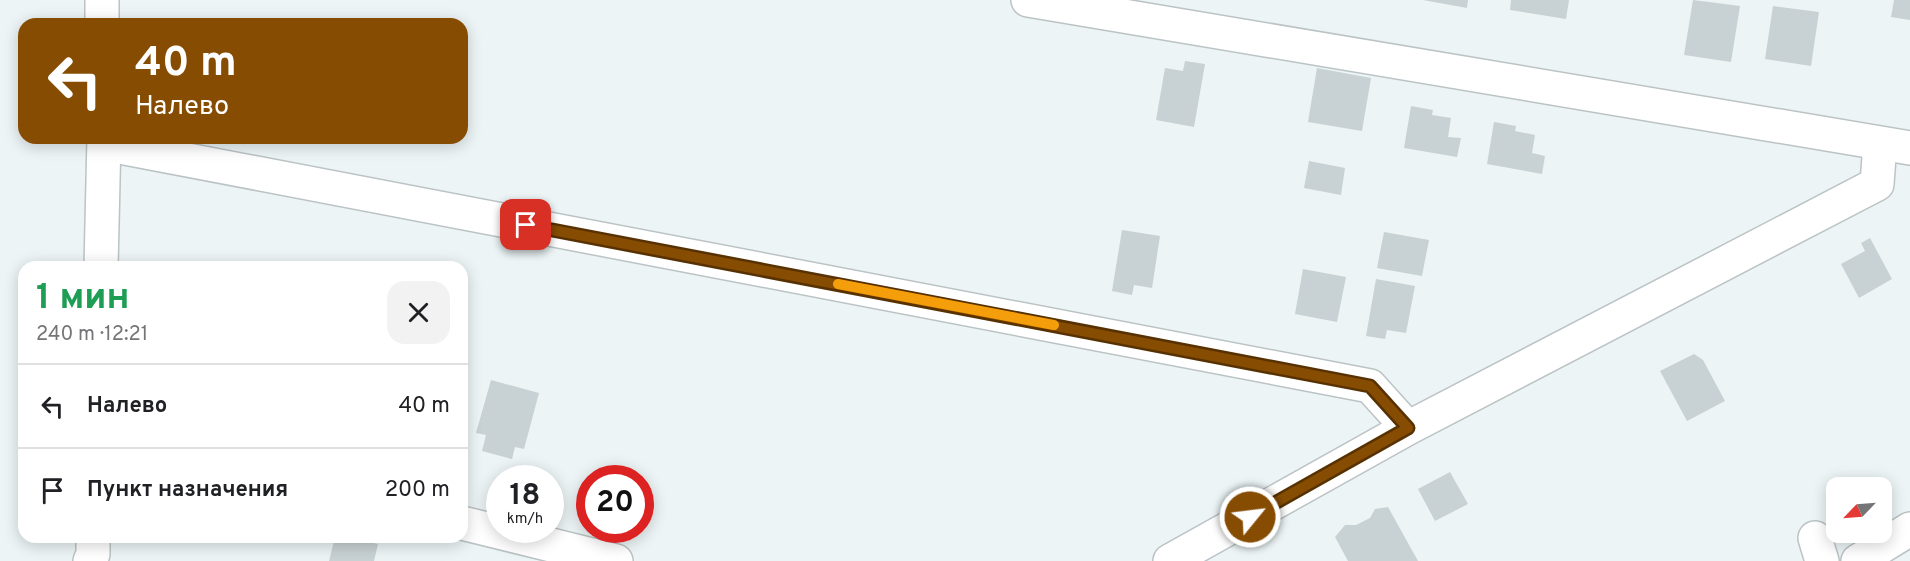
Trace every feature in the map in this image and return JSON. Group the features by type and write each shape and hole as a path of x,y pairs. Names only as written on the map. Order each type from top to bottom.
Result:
{"lane":[{"path":"102,0 102,18"},
{"path":"1028,0 1895,146 1877,184 1408,428 1170,561"},
{"path":"101,261 104,144"},
{"path":"120,144 1370,386 1408,428"},
{"path":"468,524 616,561"},
{"path":"1858,561 1910,529"},
{"path":"90,561 93,554 93,543"}],"building":[{"path":"1423,0 1468,0 1467,8"},
{"path":"1511,0 1569,0 1566,19 1510,10"},
{"path":"1693,0 1740,6 1731,62 1684,55"},
{"path":"1894,0 1910,0 1910,20 1891,17"},
{"path":"1773,6 1819,12 1811,66 1765,59"},
{"path":"1185,61 1205,64 1194,127 1156,120 1165,68 1183,71"},
{"path":"1317,68 1371,78 1362,131 1308,122"},
{"path":"1411,106 1433,110 1432,115 1451,118 1448,137 1461,138 1457,157 1404,148"},
{"path":"1494,122 1516,126 1515,131 1535,135 1532,153 1545,156 1542,174 1487,164"},
{"path":"1309,161 1345,168 1341,195 1304,188"},
{"path":"1122,230 1160,236 1152,288 1134,285 1132,295 1112,291"},
{"path":"1384,232 1429,240 1422,276 1377,268"},
{"path":"1870,238 1892,279 1859,298 1841,264 1865,251 1861,243"},
{"path":"1303,269 1346,277 1337,322 1295,314"},
{"path":"1376,279 1415,286 1406,333 1387,330 1385,339 1366,336"},
{"path":"1694,354 1703,360 1725,401 1687,421 1660,371"},
{"path":"491,380 539,393 524,449 515,447 512,459 482,451 486,435 476,433"},
{"path":"1450,472 1468,504 1435,521 1418,489"},
{"path":"1388,507 1418,561 1348,561 1335,537 1345,525 1356,525 1370,518 1375,509"},
{"path":"334,543 378,544 374,561 329,561"}],"slow traffic":[{"path":"838,284 1054,325"}],"route":[{"path":"526,225 1370,386 1408,428 1250,517"}]}
